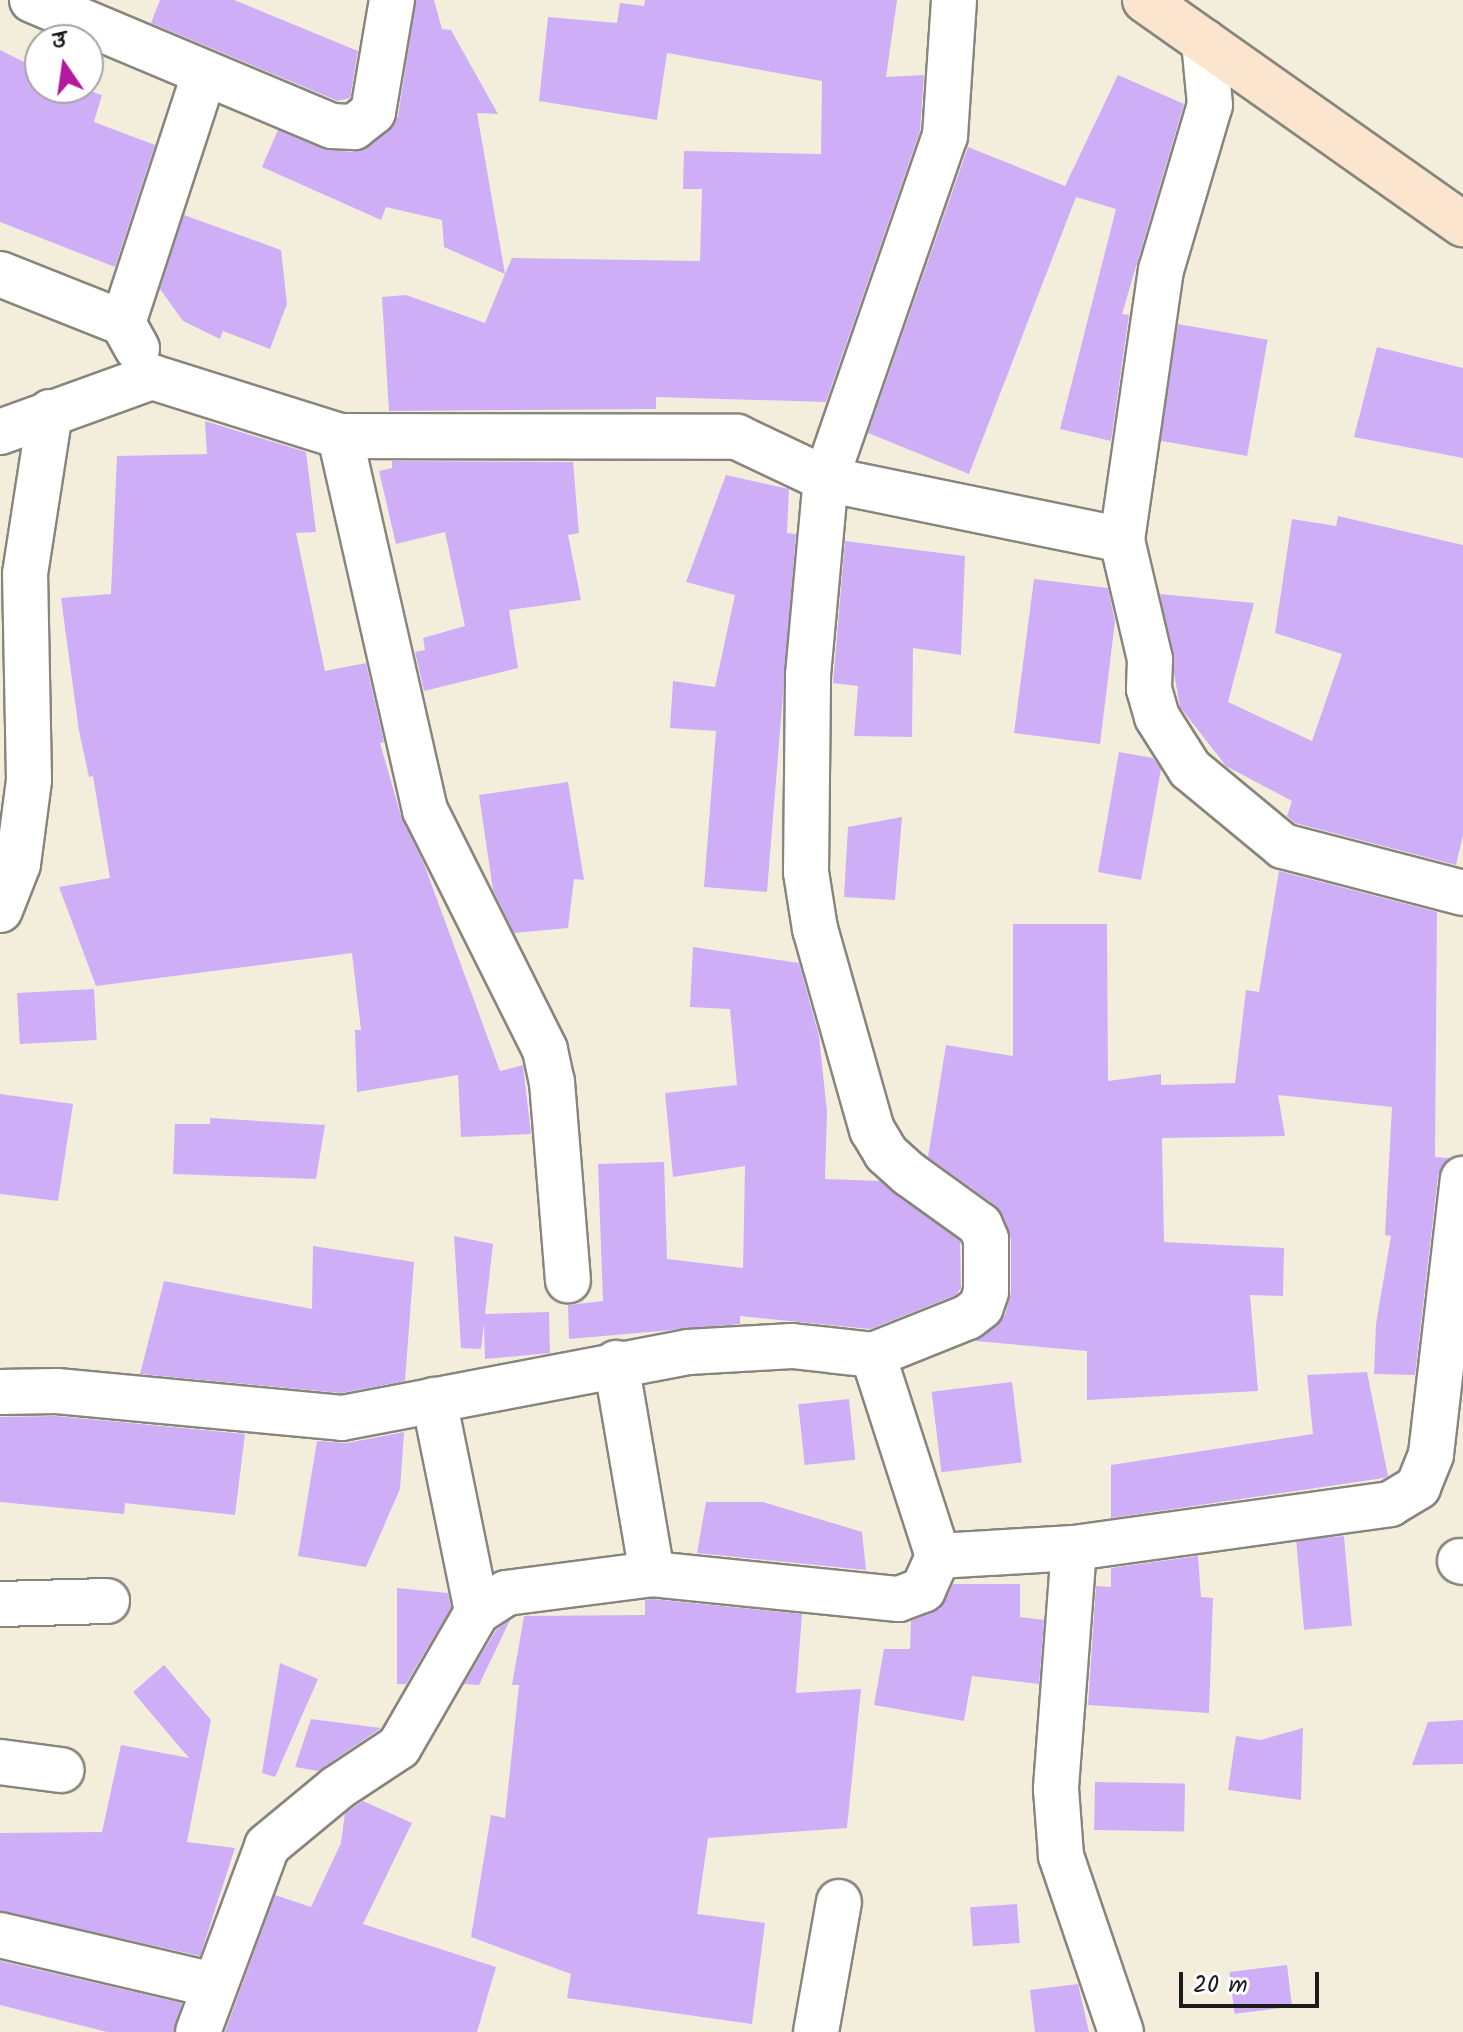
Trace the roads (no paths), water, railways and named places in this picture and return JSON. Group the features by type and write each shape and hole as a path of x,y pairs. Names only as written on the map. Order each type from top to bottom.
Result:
{"main road":[{"path":"1145,0 1463,224"}],"street":[{"path":"32,0 204,75 332,126 354,127 373,112 392,0"},
{"path":"0,1392 57,1391 342,1418 616,1363 792,1346 873,1355 968,1317 981,1307 986,1292 986,1239 970,1215 886,1153 872,1130 808,901 808,675 826,479 945,136 954,0"},
{"path":"1204,41 1210,105 1161,270 1122,540 1150,659 1149,689 1157,717 1190,769 1283,846 1463,893"},
{"path":"123,323 204,75"},
{"path":"0,274 123,323 152,377"},
{"path":"0,432 152,377 340,436 737,437 826,479 1122,540"},
{"path":"0,910 18,864 29,780 25,574 50,412"},
{"path":"340,436 425,810 545,1050 552,1082 568,1280"},
{"path":"938,1556 1074,1548 1390,1504 1418,1487 1431,1454 1463,1179"},
{"path":"198,2032 267,1846 337,1788 399,1747 477,1612 506,1593 652,1574 899,1599 923,1590 938,1556 873,1355"},
{"path":"616,1363 652,1574"},
{"path":"434,1400 477,1612"},
{"path":"1074,1548 1056,1789 1061,1856 1121,2032"},
{"path":"0,1604 107,1601"},
{"path":"0,1762 61,1770"},
{"path":"816,2032 839,1902"},
{"path":"0,1935 214,1985"}]}
